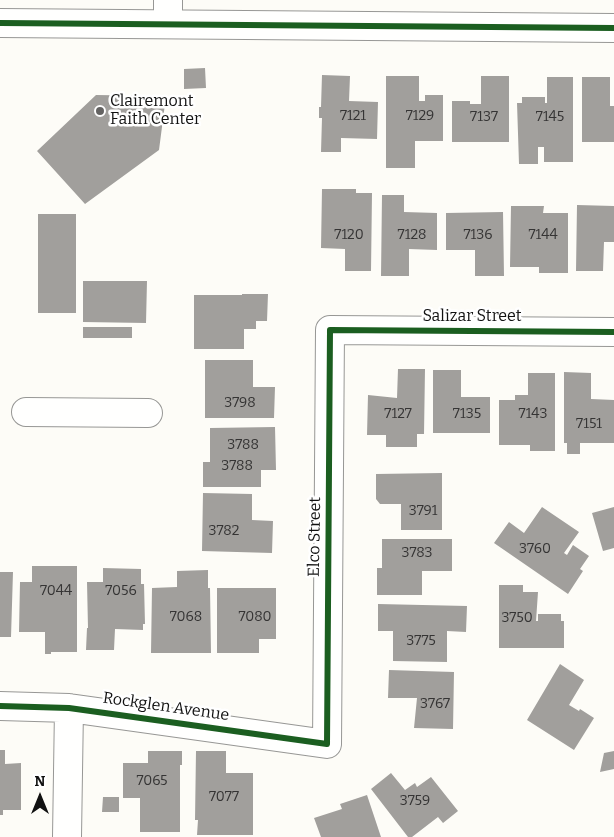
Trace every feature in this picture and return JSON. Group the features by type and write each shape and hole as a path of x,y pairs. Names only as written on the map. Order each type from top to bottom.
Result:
{"street":[{"path":"0,23 168,12 614,28"},
{"name":"Salizar Street","path":"330,330 614,332"},
{"name":"Elco Street","path":"327,744 330,330"},
{"path":"26,412 148,413"},
{"name":"Rockglen Avenue","path":"0,706 69,708 327,744"},
{"path":"67,837 69,708"}],"building":[{"path":"205,68 206,88 184,89 184,69"},
{"path":"322,75 350,76 349,101 378,102 377,139 341,138 341,152 321,152 322,118 319,118 319,107 321,107"},
{"path":"386,76 419,76 419,101 425,101 425,95 443,95 443,141 415,141 415,168 386,168"},
{"path":"481,76 509,76 509,142 452,142 452,101 470,101 470,104 481,104"},
{"path":"547,77 573,77 573,162 544,162 544,147 538,147 538,164 519,164 517,103 522,103 522,97 545,97 545,103 547,103"},
{"path":"582,77 610,77 610,106 614,106 614,142 582,142"},
{"path":"96,95 166,96 159,150 85,204 37,151"},
{"path":"322,189 356,189 356,193 372,193 371,271 345,271 345,249 321,248"},
{"path":"382,195 404,195 404,212 437,213 437,250 409,249 409,276 381,276"},
{"path":"577,205 614,206 614,242 604,242 603,271 576,271"},
{"path":"511,206 544,206 543,213 568,213 568,273 539,273 539,267 510,267"},
{"path":"503,212 504,276 475,276 475,250 446,250 446,213"},
{"path":"38,214 76,214 76,313 38,313"},
{"path":"83,281 147,281 146,323 83,322"},
{"path":"268,294 267,321 256,321 256,329 244,329 244,349 194,349 194,295"},
{"path":"83,327 132,327 132,338 83,338"},
{"path":"205,360 253,360 253,387 275,387 274,418 205,418"},
{"path":"398,369 425,369 424,434 417,434 417,447 386,447 386,435 367,435 368,395 397,398"},
{"path":"433,370 461,370 461,397 490,397 490,433 433,433"},
{"path":"564,372 591,373 591,399 614,400 614,443 580,443 580,454 567,454 567,443 564,443"},
{"path":"528,373 555,373 555,451 530,451 530,445 499,445 499,400 515,400 515,395 528,395"},
{"path":"275,427 276,470 261,470 261,487 203,487 203,462 210,462 210,428"},
{"path":"442,473 442,530 401,530 401,504 380,504 376,499 376,474"},
{"path":"203,493 252,494 252,520 273,521 272,553 202,551"},
{"path":"542,507 579,532 564,553 567,555 573,545 589,556 580,569 583,571 568,594 494,543 509,522 524,533"},
{"path":"614,507 614,548 603,551 592,513"},
{"path":"382,539 452,539 452,571 422,571 422,595 377,595 377,568 382,568"},
{"path":"32,566 77,566 77,652 51,652 51,654 45,654 45,632 19,632 20,582 32,582"},
{"path":"103,568 141,569 141,584 144,584 145,624 143,624 143,630 115,629 114,650 86,650 88,628 87,582 103,582"},
{"path":"208,570 211,653 151,653 152,588 177,587 177,571"},
{"path":"0,572 13,572 11,637 0,637"},
{"path":"499,585 523,585 523,592 538,592 536,621 538,621 538,614 561,614 561,621 564,621 564,648 499,648"},
{"path":"217,588 276,588 276,639 259,639 259,653 217,653"},
{"path":"378,604 467,606 466,632 447,631 447,662 393,661 393,631 378,631"},
{"path":"560,664 584,680 569,705 579,711 580,709 594,718 574,750 527,720"},
{"path":"389,670 454,672 453,729 414,728 417,698 388,698"},
{"path":"0,750 5,750 5,764 21,763 21,810 3,810 3,815 0,815"},
{"path":"148,751 182,751 182,765 180,765 180,832 140,832 140,798 123,798 123,763 148,763"},
{"path":"196,751 226,751 226,773 253,773 253,835 197,835 198,820 195,820"},
{"path":"614,751 614,769 600,772 604,753"},
{"path":"391,773 405,790 415,783 417,787 431,777 458,811 443,823 438,817 412,837 408,837 371,789"},
{"path":"367,795 381,837 321,837 314,818 342,809 340,804"},
{"path":"103,797 119,797 119,812 102,812"}],"cycle path":[{"path":"0,23 614,28"},
{"path":"0,706 69,708 327,744 330,330 614,332"}],"place":[{"name":"Clairemont Faith Center","path":"100,111"}]}
